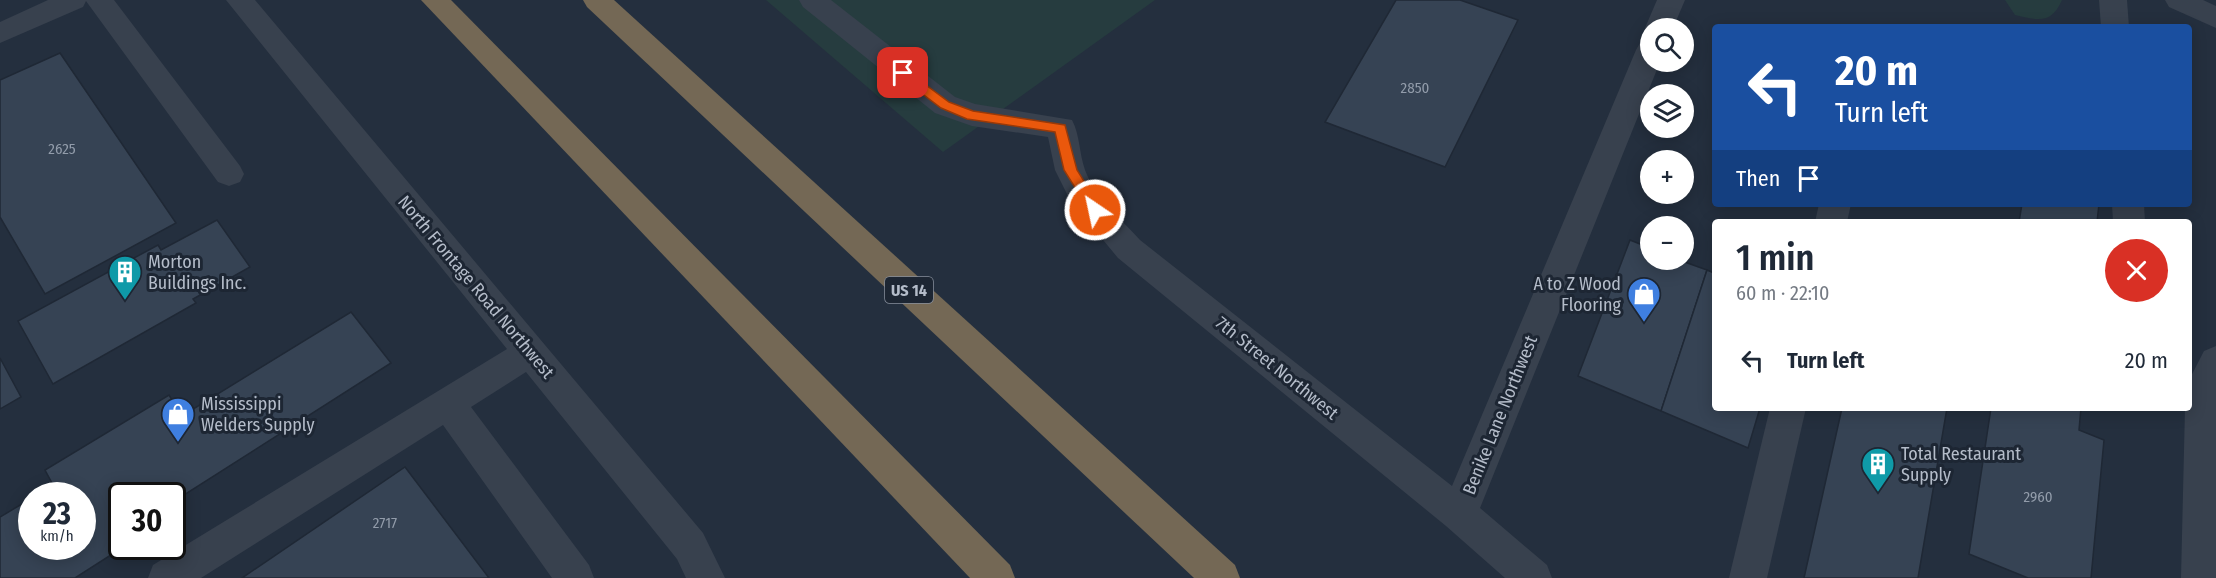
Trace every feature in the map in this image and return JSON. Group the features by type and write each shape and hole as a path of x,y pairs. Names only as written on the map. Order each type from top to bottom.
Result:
{"highway":[{"path":"435,0 996,578"},
{"name":"US 14","path":"597,0 1221,578"}],"street":[{"path":"0,33 73,0"},
{"path":"99,0 229,174"},
{"name":"North Frontage Road Northwest","path":"240,0 690,546 706,578"},
{"name":"7th Street Northwest","path":"813,0 945,105 972,115 1061,128 1071,170 1083,194 1107,226 1129,249 1460,514 1533,578"},
{"path":"1663,18 1671,0"},
{"path":"2113,0 2115,24"},
{"path":"2179,0 2216,18"},
{"name":"Benike Lane Northwest","path":"1460,514 1641,72"},
{"path":"167,578 530,352"},
{"path":"2200,578 2202,372"},
{"path":"448,403 575,578"},
{"path":"1748,578 1787,411"}],"green space":[{"path":"766,0 1155,0 943,152"},
{"path":"2005,0 2062,0 2053,14 2037,19 2015,15"}],"building":[{"path":"1396,0 1460,0 1518,20 1445,167 1325,122"},
{"path":"60,53 176,223 45,294 0,217 0,80"},
{"path":"2022,207 2099,207 2097,219 2020,219"},
{"name":"Morton Buildings Inc.","path":"217,220 250,267 193,299 196,303 53,384 18,321 158,245 161,250"},
{"name":"A to Z Wood Flooring","path":"1630,240 1640,244 1640,270 1694,270 1694,265 1707,270 1661,411 1578,376"},
{"path":"1707,270 1712,272 1712,411 1759,411 1748,448 1661,411"},
{"name":"Mississippi Welders Supply","path":"351,312 391,363 186,494 186,482 108,482 108,557 75,578 0,578 0,517 18,506 18,560 96,560 96,482 51,482 45,470 169,395 182,416"},
{"path":"0,358 21,397 0,409"},
{"name":"Total Restaurant Supply","path":"1841,411 1946,411 1918,578 1804,578"},
{"path":"1991,411 2081,411 2079,430 2104,440 2091,578 2028,578 1969,554"},
{"path":"405,467 489,578 242,578"}],"place":[{"name":"Morton Buildings Inc.","path":"125,301"},
{"name":"A to Z Wood Flooring","path":"1644,323"},
{"name":"Mississippi Welders Supply","path":"178,443"},
{"name":"Total Restaurant Supply","path":"1878,493"}],"route":[{"path":"903,73 945,105 972,115 1061,128 1071,170 1083,194 1095,210"}]}
